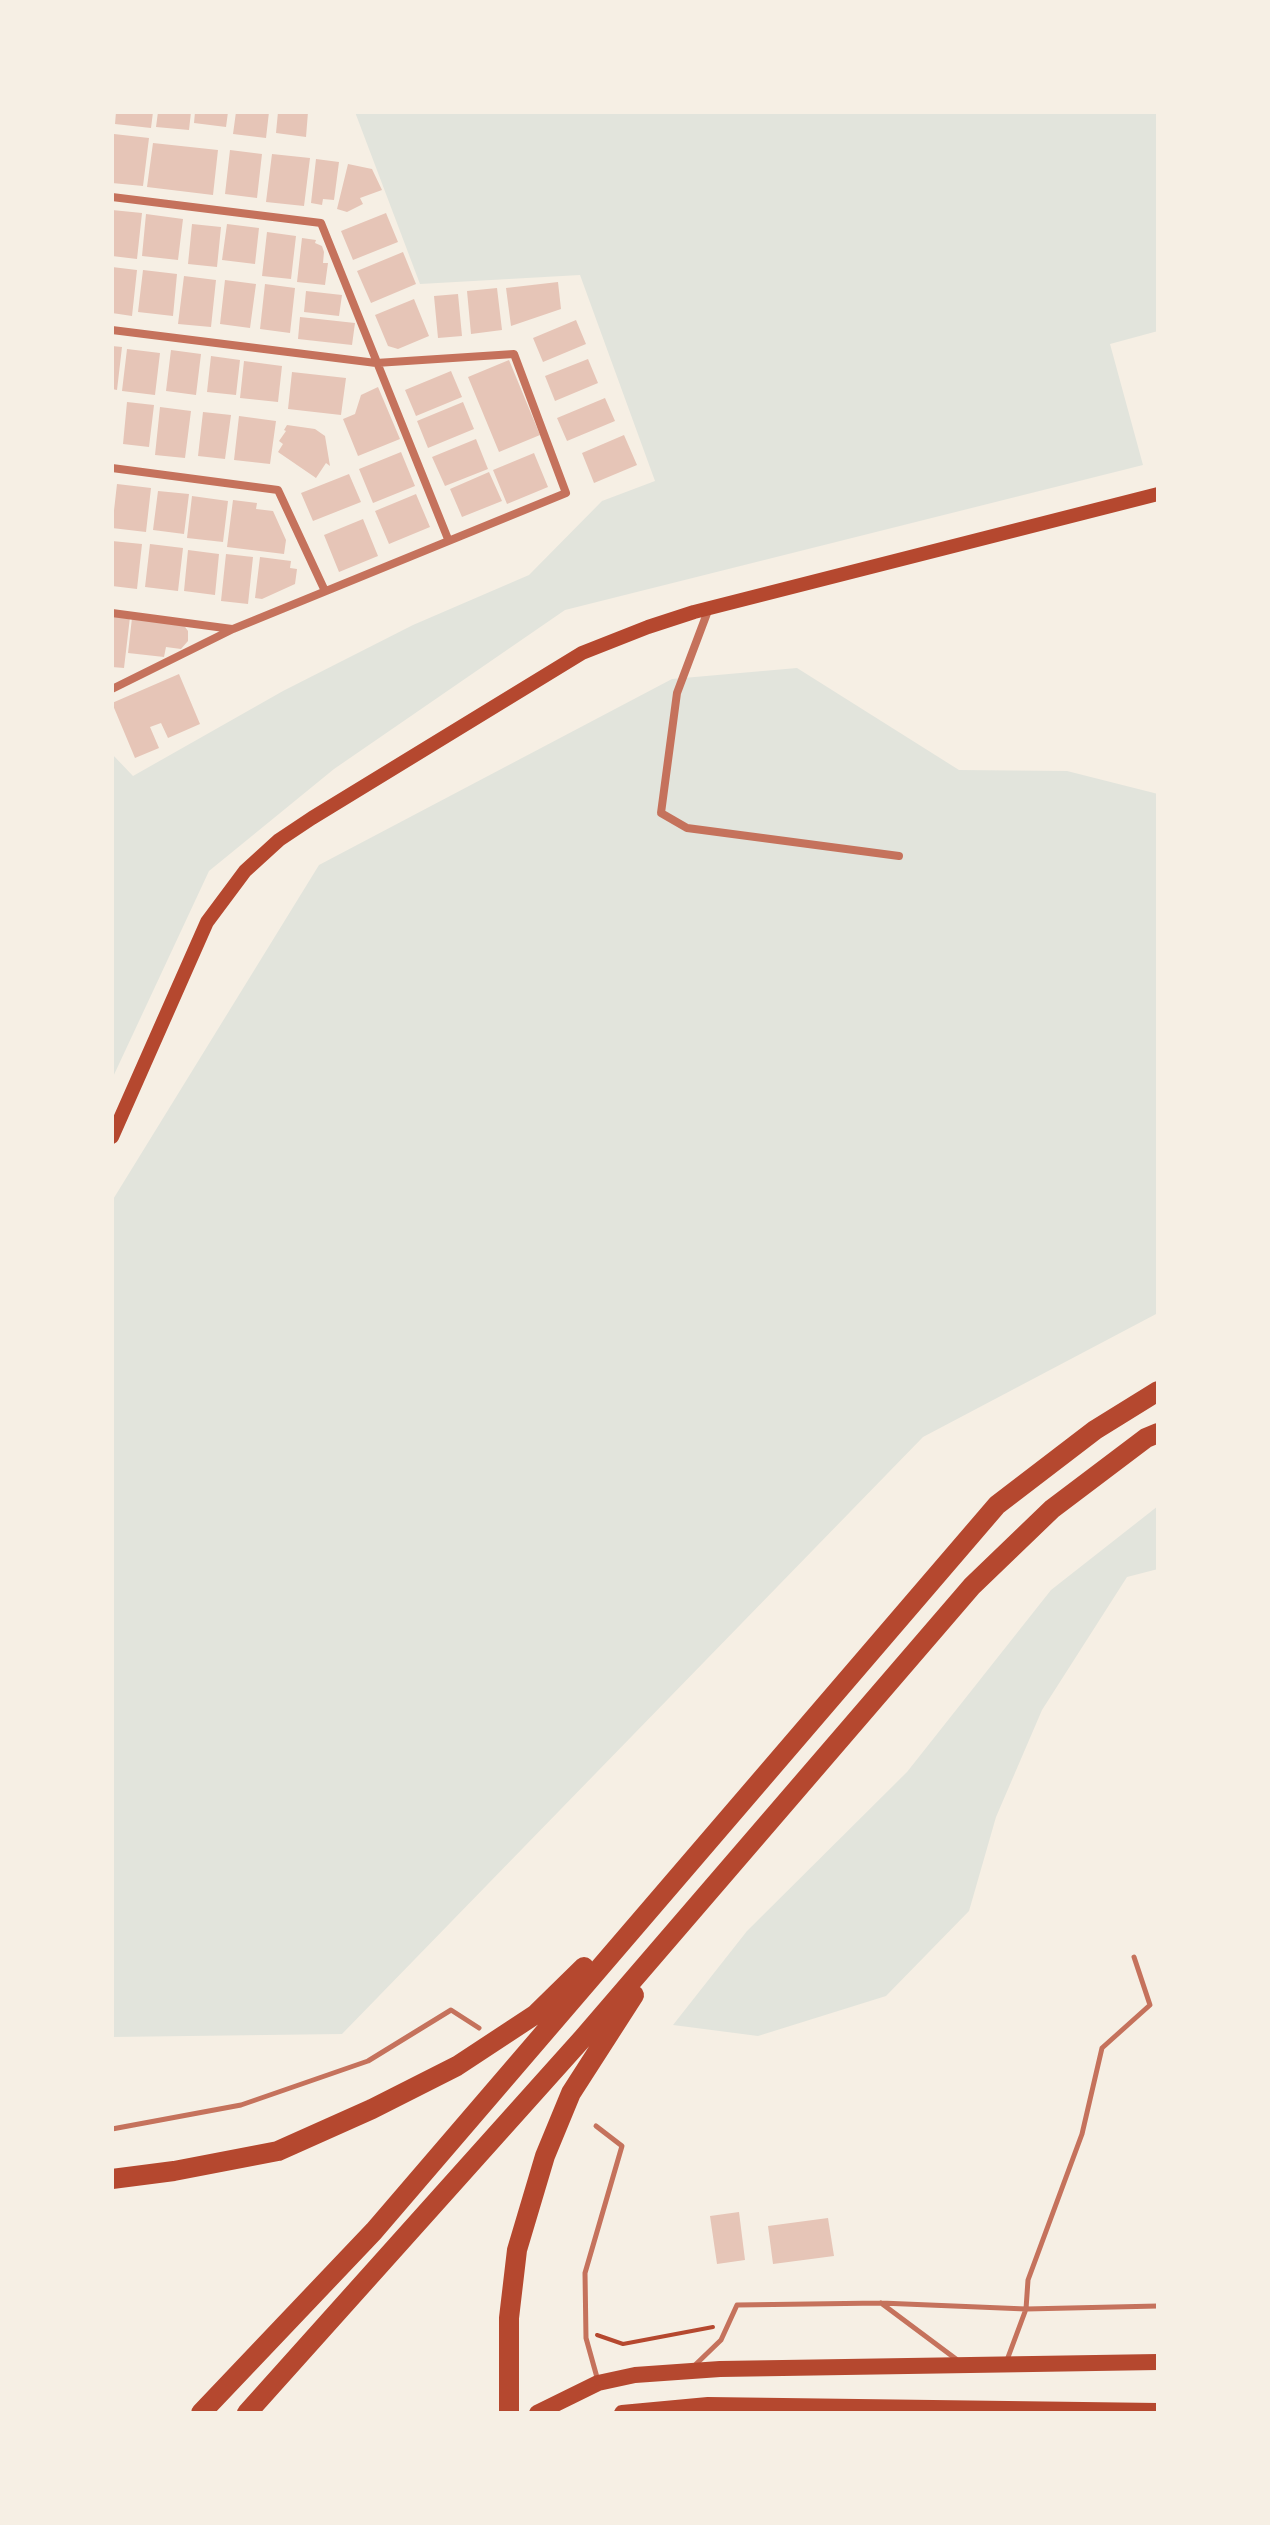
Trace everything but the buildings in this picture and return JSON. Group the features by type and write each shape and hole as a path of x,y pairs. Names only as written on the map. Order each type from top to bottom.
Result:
{"highway":[{"path":"201,2413 374,2231 997,1505 1095,1430 1158,1391"},
{"path":"247,2413 573,2050 972,1586 1052,1509 1146,1438 1158,1433"},
{"path":"112,2179 174,2171 278,2151 457,2066 536,2014 684,1868"},
{"path":"509,2413 509,2318 517,2250 545,2156 571,2093 675,1931"}],"main road":[{"path":"112,1137 207,922 245,871 279,840 582,653 648,627 709,608 1158,494"},
{"path":"537,2413 598,2383 635,2375 689,2371 1158,2362"},
{"path":"622,2413 708,2405 1158,2411"}],"street":[{"path":"112,197 321,223 448,539"},
{"path":"112,330 376,363 514,354 566,493 233,629 112,689"},
{"path":"112,468 278,490 325,591"},
{"path":"709,608 677,693 661,813 687,828 899,856"},
{"path":"112,613 233,629"}],"lane":[{"path":"1005,2364 1026,2309 1028,2280 1082,2134 1102,2048 1150,2005 1134,1957"},
{"path":"112,2129 241,2105 340,2071 368,2061 451,2010 479,2028"},
{"path":"596,2126 622,2146 585,2273 586,2331 598,2383"},
{"path":"881,2303 963,2365"},
{"path":"689,2371 721,2340 737,2305 881,2303 1026,2309 1158,2306"}],"path":[{"path":"586,2331 623,2344 728,2325"}],"shaded area":[{"path":"355,112 1158,112 1158,331 1110,344 1143,465 565,610 334,769 209,871 112,1079 112,754 133,776 283,691 413,625 529,575 602,501 655,481 580,275 420,284"},
{"path":"797,668 959,770 1067,771 1158,794 1158,1313 923,1437 342,2034 112,2037 112,1201 319,865 672,679"},
{"path":"1158,1506 1158,1569 1127,1577 1042,1710 996,1817 969,1911 886,1996 758,2036 673,2025 747,1931 907,1772 1051,1590"}]}
